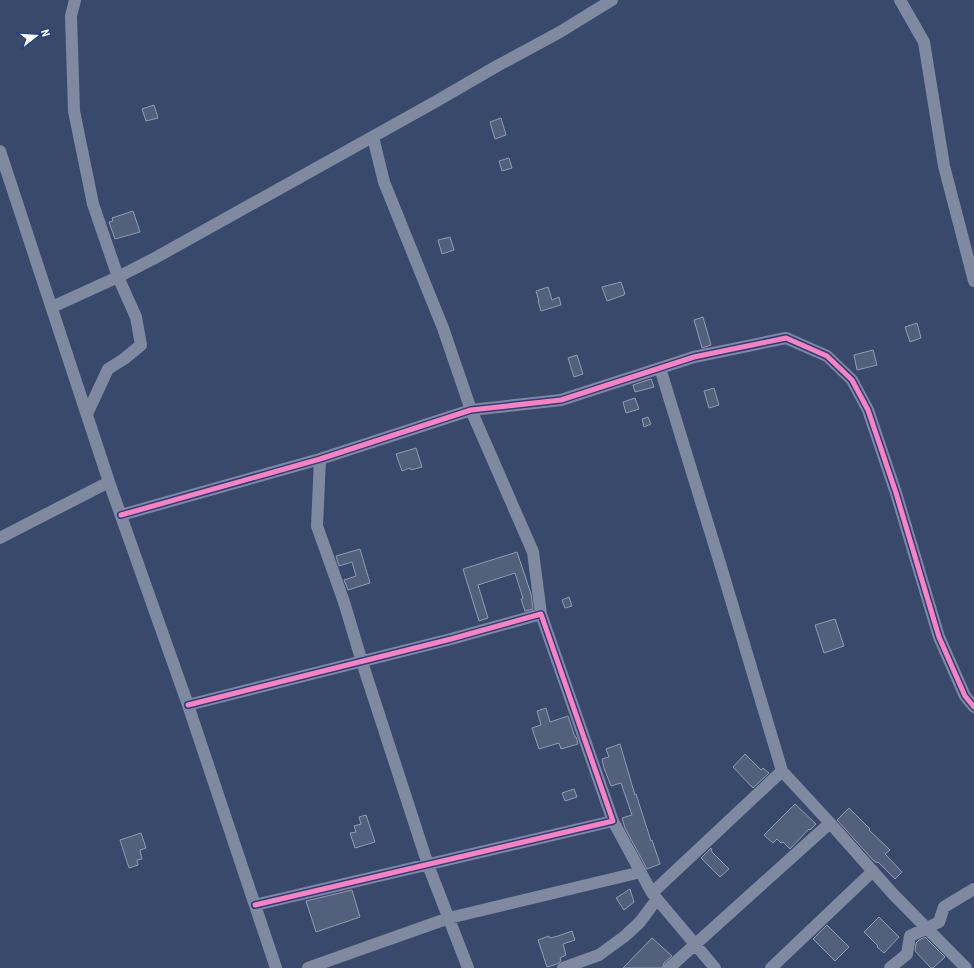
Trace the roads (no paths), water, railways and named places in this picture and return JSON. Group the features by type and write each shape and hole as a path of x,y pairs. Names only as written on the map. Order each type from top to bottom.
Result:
{"street":[{"path":"75,0 71,16 74,111 93,204 118,277 136,317 141,345 124,359 108,369 87,414"},
{"path":"52,307 118,277 155,258 560,32 612,0"},
{"path":"900,0 924,42 944,166 974,281"},
{"path":"372,138 384,182 443,328 471,410 533,552 541,614 613,821 654,896 715,968"},
{"path":"0,151 109,482 188,705 276,968"},
{"path":"121,516 320,459 471,410 561,400 694,357 786,338 827,356 852,380 868,410 896,493 939,637 965,696 974,707"},
{"path":"660,368 782,771 893,894 966,968"},
{"path":"320,459 317,526 344,602 428,864 468,968"},
{"path":"0,538 109,482"},
{"path":"188,705 362,662 541,614"},
{"path":"563,968 599,955 640,922 654,896 782,771"},
{"path":"255,905 613,821"},
{"path":"669,968 830,823"},
{"path":"771,968 873,871"},
{"path":"308,968 449,918 640,872"},
{"path":"890,968 907,954 910,936 939,922 944,907 974,889"}]}
